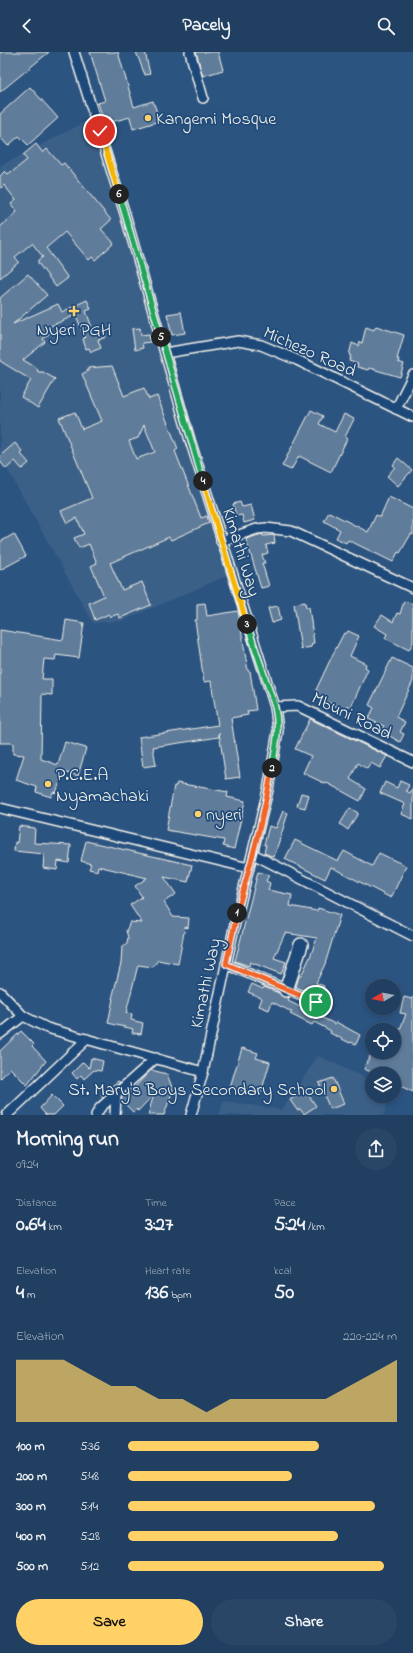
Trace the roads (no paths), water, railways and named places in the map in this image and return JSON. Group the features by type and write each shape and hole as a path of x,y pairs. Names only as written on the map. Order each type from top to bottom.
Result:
{"street":[{"name":"Kimathi Way","path":"74,52 125,214 221,541 275,707 278,730 268,790 234,928 203,1072 191,1115"},
{"path":"190,52 203,98"},
{"name":"Michezo Road","path":"165,353 238,341 250,342 297,360 413,417"},
{"path":"396,409 413,375"},
{"path":"221,541 257,529 266,528 291,531 413,588"},
{"name":"Mbuni Road","path":"275,707 298,706 413,762"},
{"path":"0,808 250,868"},
{"path":"253,854 413,936"},
{"path":"286,990 301,945"},
{"path":"226,964 316,1002"},
{"path":"0,992 22,1016 47,1028 203,1072"},
{"path":"0,1034 22,1016"},
{"path":"7,1115 87,1039"},
{"path":"96,1115 100,1108 156,1058"},
{"path":"115,1115 116,1095"}],"place":[{"name":"Kangemi Mosque","path":"148,118"},
{"name":"Nyeri PGH","path":"74,311"},
{"name":"P.C.E.A Nyamachaki","path":"48,784"},
{"name":"nyeri","path":"198,814"},
{"name":"St. Mary's Boys Secondary School","path":"334,1089"}]}
